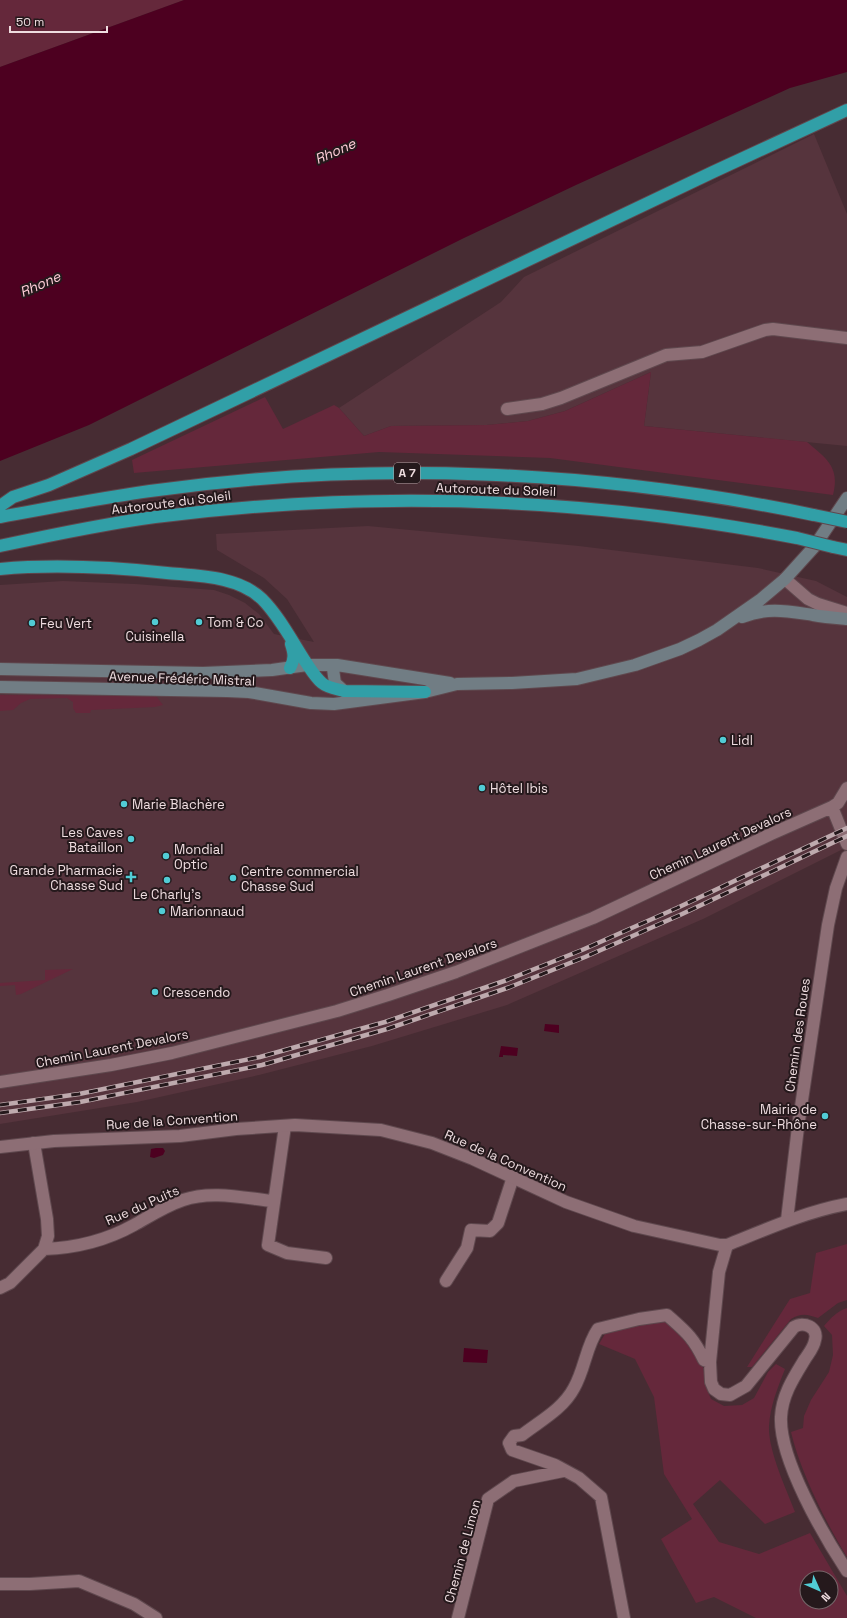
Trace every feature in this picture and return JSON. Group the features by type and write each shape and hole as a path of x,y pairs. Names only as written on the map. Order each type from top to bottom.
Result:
{"highway":[{"path":"0,506 13,497 49,485 131,449 713,172 847,110"},
{"name":"Autoroute du Soleil","path":"0,518 70,504 150,491 237,481 322,475 445,473 557,478 709,495 847,522"},
{"name":"Autoroute du Soleil","path":"0,546 76,530 161,516 238,508 323,502 399,500 495,502 632,512 704,522 797,538 847,550"},
{"path":"0,569 61,566 102,567 222,580 251,591 262,599 274,613 308,665 322,683 332,688 344,691 425,692"},
{"path":"289,637 294,652 294,661 290,668"}],"main road":[{"name":"Avenue Frédéric Mistral","path":"0,670 203,673 272,670 308,665 336,665 457,684 512,683 577,679 608,673 680,649 730,621 760,600 785,578 814,546 847,498"},
{"path":"730,621 758,612 771,610 785,610 814,616 847,619"},
{"path":"336,665 333,670 335,683 344,691"},
{"name":"Avenue Frédéric Mistral","path":"0,686 249,692 311,703 334,704 425,692 457,684"}],"street":[{"path":"507,409 542,404 595,385 666,355 702,352 765,330 773,329 847,338"},
{"path":"785,578 808,599 847,614"},
{"path":"847,788 838,803 832,807 847,844"},
{"name":"Chemin Laurent Devalors","path":"0,1082 111,1065 172,1053 337,1011 388,995 456,972 593,918 764,837 832,807"},
{"name":"Chemin des Roues","path":"787,1220 798,1127 826,940 836,888 847,859"},
{"path":"285,1126 273,1201 268,1245 287,1253 326,1258"},
{"name":"Rue de la Convention","path":"0,1146 54,1141 180,1136 236,1129 285,1126 380,1130 432,1143 474,1159 566,1202 634,1226 720,1245 728,1245"},
{"path":"0,1288 10,1283 44,1249 48,1236 47,1219 34,1143"},
{"path":"446,1281 467,1248 471,1230 490,1232 498,1223 513,1178"},
{"name":"Rue du Puits","path":"44,1249 64,1249 90,1243 133,1226 160,1209 184,1199 213,1195 273,1201"},
{"path":"847,1204 825,1208 787,1220 728,1245 719,1272 710,1362 710,1382 714,1389 721,1394 730,1395 740,1390 752,1380 794,1327 799,1324 805,1324 813,1329 815,1333 815,1341 785,1396 781,1416 782,1436 791,1464 811,1508 828,1542 847,1571"},
{"path":"624,1618 601,1497 580,1478 563,1471 555,1465 512,1450 509,1443 514,1436 522,1435 565,1402 575,1388 592,1337 598,1329 639,1319 667,1315 688,1333 696,1343 704,1360 710,1362"},
{"name":"Chemin de Limon","path":"458,1618 488,1499 514,1481 563,1471"},
{"path":"0,1584 80,1581 134,1604 156,1618"}],"shaded area":[{"path":"0,0 184,0 0,67"},
{"path":"814,134 847,214 847,446 644,426 651,372 565,411 528,421 487,425 391,426 364,436 339,408 501,302 524,277"},
{"path":"651,372 644,426 807,442 826,459 833,470 835,485 833,495 550,458 379,452 134,473 132,460 265,397 283,429 334,405 339,408 364,436 391,426 487,425 528,421 565,411"},
{"path":"368,526 579,546 758,568 816,581 847,597 847,847 703,919 507,1005 372,1046 259,1075 137,1102 0,1124 0,585 63,581 135,584 214,590 245,603 259,614 274,634 314,642 287,599 264,578 217,550 216,534"},
{"path":"0,695 156,696 163,705 155,707 91,710 90,713 76,713 73,708 73,702 67,698 30,699 21,703 13,710 0,711"},
{"path":"73,969 21,994 16,995 15,985 0,986 0,983 45,980 45,970"},
{"path":"847,1244 847,1300 838,1303 818,1318 804,1315 791,1319 752,1367 747,1367 790,1299 810,1293 816,1253"},
{"path":"847,1308 847,1557 814,1496 795,1447 791,1432 803,1428 804,1416 811,1400 829,1372 833,1355 832,1335 824,1326 837,1313"},
{"path":"655,1319 668,1320 687,1338 698,1356 703,1366 706,1387 711,1399 724,1406 742,1405 754,1398 768,1372 776,1364 785,1369 771,1411 769,1436 774,1458 795,1512 765,1524 720,1480 693,1504 719,1542 759,1554 810,1533 832,1570 799,1570 799,1610 839,1610 839,1582 847,1596 847,1618 756,1618 714,1597 696,1603 661,1539 692,1519 664,1474 654,1397 635,1359 599,1344 605,1334"}],"water":[{"name":"Rhone","path":"184,0 847,0 847,72 790,88 576,185 464,238 89,425 0,461 0,67"},
{"path":"545,1024 559,1025 559,1033 544,1031"},
{"path":"501,1046 518,1048 517,1056 503,1055 503,1057 499,1057"},
{"path":"163,1148 165,1151 163,1155 154,1158 150,1157 151,1149"},
{"path":"464,1348 488,1350 487,1363 463,1362"}],"railway":[{"path":"0,1105 79,1094 260,1057 385,1022 507,980 582,950 677,908 847,828"},
{"path":"0,1113 80,1102 262,1065 387,1029 510,987 585,957 680,915 847,836"}],"place":[{"name":"Cuisinella","path":"155,622"},
{"name":"Tom & Co","path":"199,622"},
{"name":"Feu Vert","path":"32,623"},
{"name":"Lidl","path":"723,740"},
{"name":"Hôtel Ibis","path":"482,788"},
{"name":"Marie Blachère","path":"124,804"},
{"name":"Les Caves Bataillon","path":"131,839"},
{"name":"Mondial Optic","path":"166,856"},
{"name":"Grande Pharmacie Chasse Sud","path":"131,877"},
{"name":"Centre commercial Chasse Sud","path":"233,878"},
{"name":"Le Charly's","path":"167,880"},
{"name":"Marionnaud","path":"162,911"},
{"name":"Crescendo","path":"155,992"},
{"name":"Mairie de Chasse-sur-Rhône","path":"825,1116"}]}
